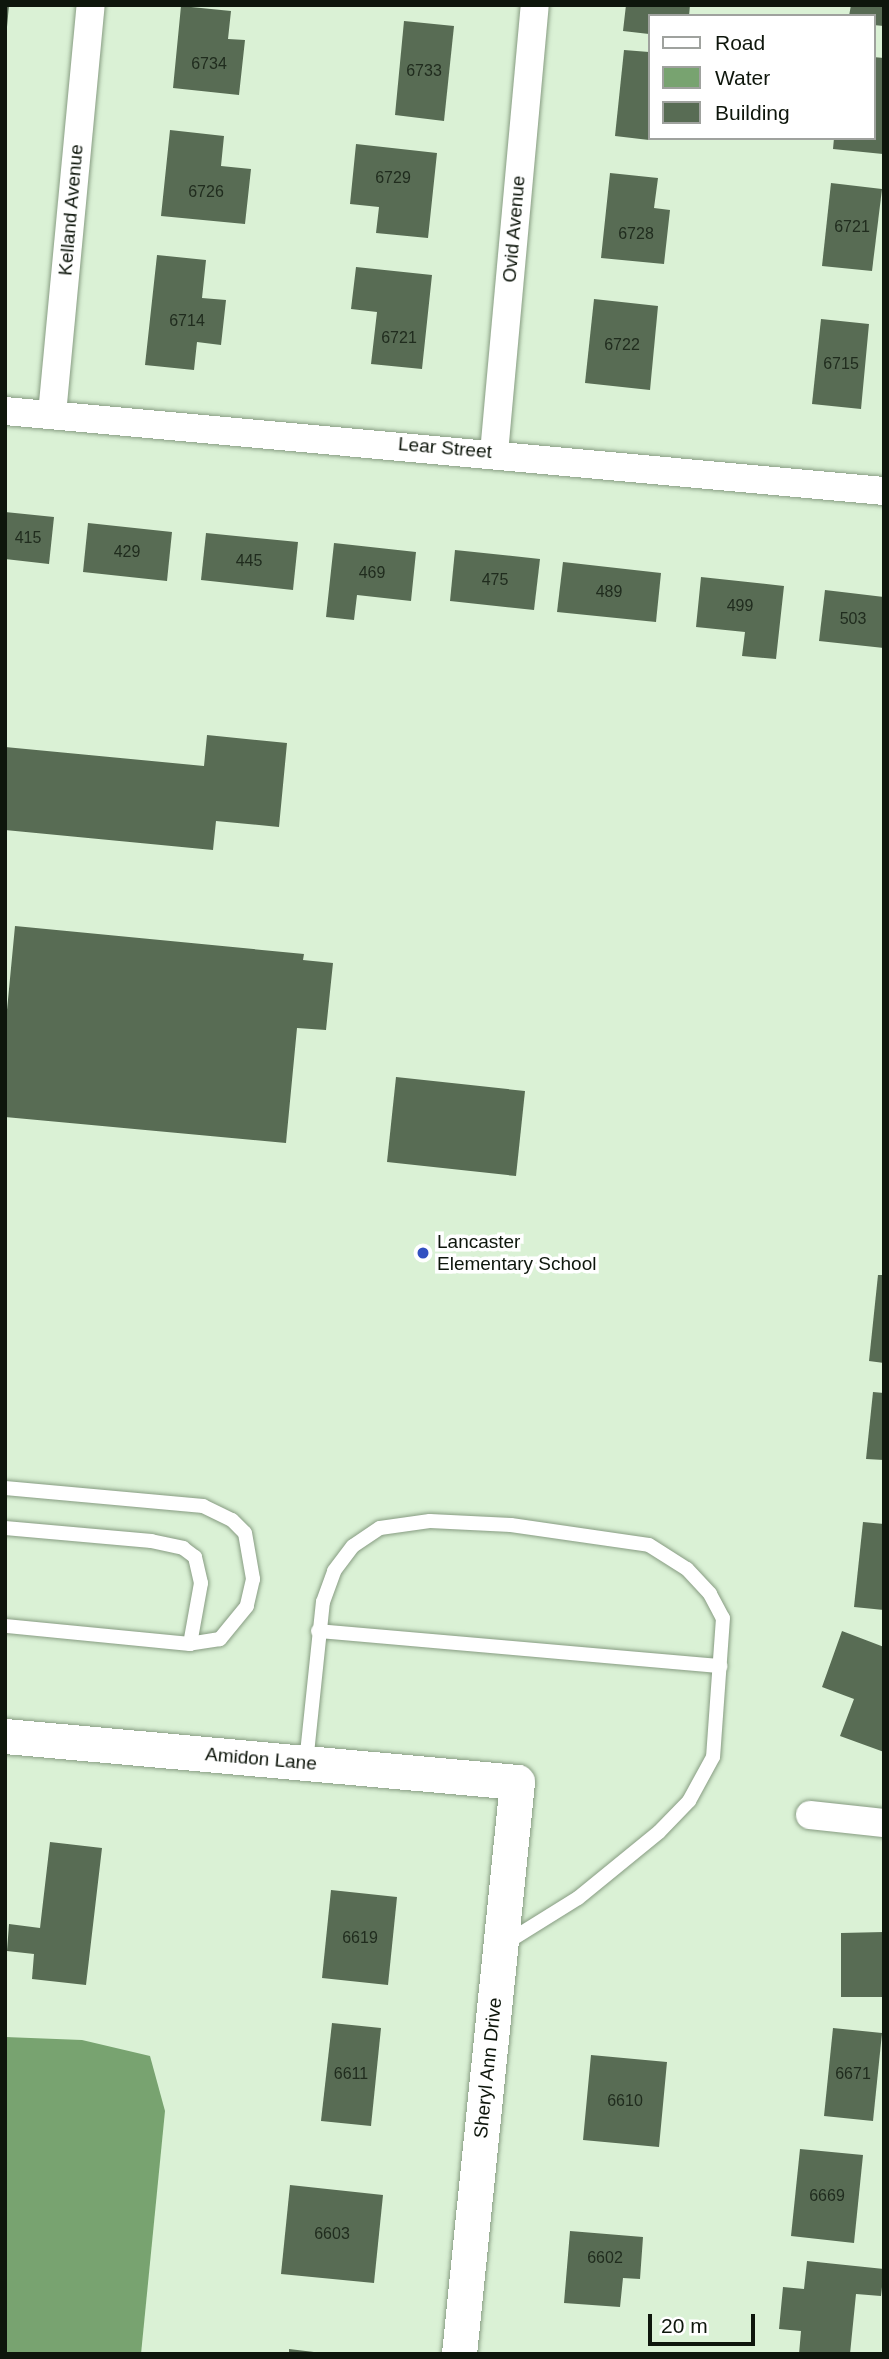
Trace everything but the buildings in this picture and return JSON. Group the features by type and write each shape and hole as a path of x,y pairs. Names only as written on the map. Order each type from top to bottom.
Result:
{"street":[{"name":"Kelland Avenue","path":"52,415 91,5"},
{"name":"Ovid Avenue","path":"494,453 535,5"},
{"name":"Lear Street","path":"5,411 494,453 884,491"},
{"name":"Amidon Lane","path":"5,1736 517,1782"},
{"name":"Sheryl Ann Drive","path":"459,2354 517,1782"},
{"path":"810,1815 884,1823"}],"lane":[{"path":"5,1488 203,1506 232,1520 245,1533 252,1556 253,1579 247,1606 220,1639 190,1644 5,1626"},
{"path":"306,1763 318,1631 334,1571 353,1546 380,1528 430,1521 511,1525 649,1545 687,1569 710,1594 723,1618 712,1757 689,1801 659,1832 578,1898 500,1947"},
{"path":"5,1528 151,1541 183,1548 195,1556 201,1583 190,1644"},
{"path":"318,1631 720,1666"}],"water":[{"path":"5,2037 82,2040 150,2056 165,2111 141,2354 5,2354"}],"place":[{"name":"Lancaster Elementary School","path":"423,1253"}]}
